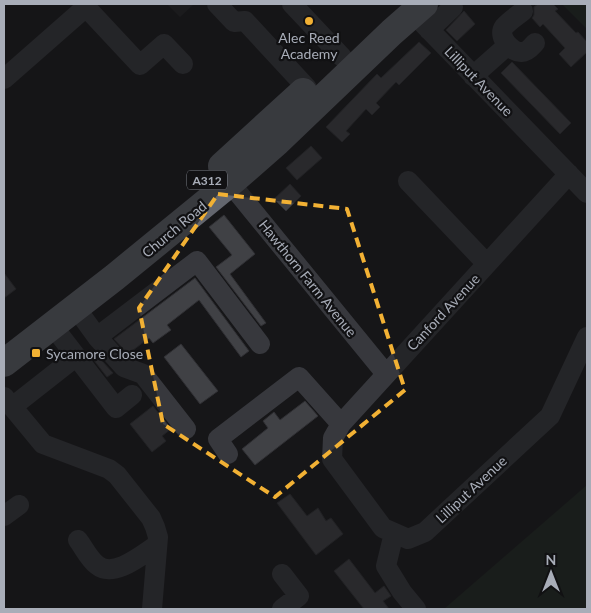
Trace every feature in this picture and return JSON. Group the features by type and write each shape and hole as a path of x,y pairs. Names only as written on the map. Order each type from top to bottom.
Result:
{"highway":[{"name":"Church Road","path":"4,344 144,234 191,194 342,57 417,12"},
{"name":"Church Road","path":"4,363 76,308 230,183 278,142 417,12"}],"street":[{"path":"217,4 234,22 245,21 307,88"},
{"path":"292,4 342,57"},
{"path":"4,80 85,5 140,65 164,44 183,64"},
{"path":"417,12 453,7"},
{"path":"523,11 504,27 502,31 504,38 512,49 522,52 527,51 535,43"},
{"name":"Lilliput Avenue","path":"417,12 473,76 587,193"},
{"path":"473,76 508,45"},
{"name":"Canford Avenue","path":"394,533 383,528 332,459 333,438 341,424 569,174"},
{"path":"408,181 488,264"},
{"name":"Hawthorn Farm Avenue","path":"230,183 386,374"},
{"path":"97,337 197,261 260,344"},
{"path":"76,308 97,337 124,367 143,374 186,429"},
{"path":"52,326 116,408 132,395"},
{"name":"Lilliput Avenue","path":"394,533 408,539 424,532 550,416 587,337"},
{"path":"68,363 8,402 44,444 109,469 117,475 151,518 158,537 152,609"},
{"path":"228,454 218,439 299,377 341,424"},
{"path":"394,533 386,566 402,592 416,609"},
{"path":"78,540 95,564 109,569 122,567 157,545"},
{"path":"282,574 299,596 282,609"}],"highlighted area":[{"path":"218,194 347,209 405,390 275,497 163,424 139,308"}],"shaded area":[{"path":"167,4 194,4 180,17"},
{"path":"562,4 587,4 587,29"},
{"path":"587,485 587,609 444,609"}],"building":[{"path":"538,4 553,4 558,9 555,11 587,42 587,52 571,67 559,54 565,48 543,24 540,27 532,18 534,7"},
{"path":"464,11 475,24 457,41 446,30"},
{"path":"419,42 431,53 399,85 396,82 376,103 380,107 372,115 366,109 346,131 350,134 342,142 326,127 377,74 381,78"},
{"path":"512,62 571,123 560,134 501,73"},
{"path":"311,146 322,158 297,180 286,168"},
{"path":"290,184 301,196 286,211 274,199"},
{"path":"224,215 255,254 230,274 266,323 261,326 216,267 232,255 209,227"},
{"path":"4,273 16,289 4,298"},
{"path":"195,278 249,351 241,357 199,300 167,325 171,330 153,343 149,338 128,354 114,339"},
{"path":"181,344 218,391 200,404 164,357"},
{"path":"93,351 113,373 107,377 89,354"},
{"path":"305,401 318,416 255,465 242,449 268,428 263,421 274,412 280,420"},
{"path":"153,406 171,429 162,436 166,441 152,452 130,424"},
{"path":"290,494 307,516 318,508 326,521 331,518 343,534 316,555 277,503"},
{"path":"349,559 375,593 384,586 391,596 383,601 389,609 364,609 334,571"}],"place":[{"name":"Alec Reed Academy","path":"309,21"},
{"name":"Sycamore Close","path":"36,353"}]}
